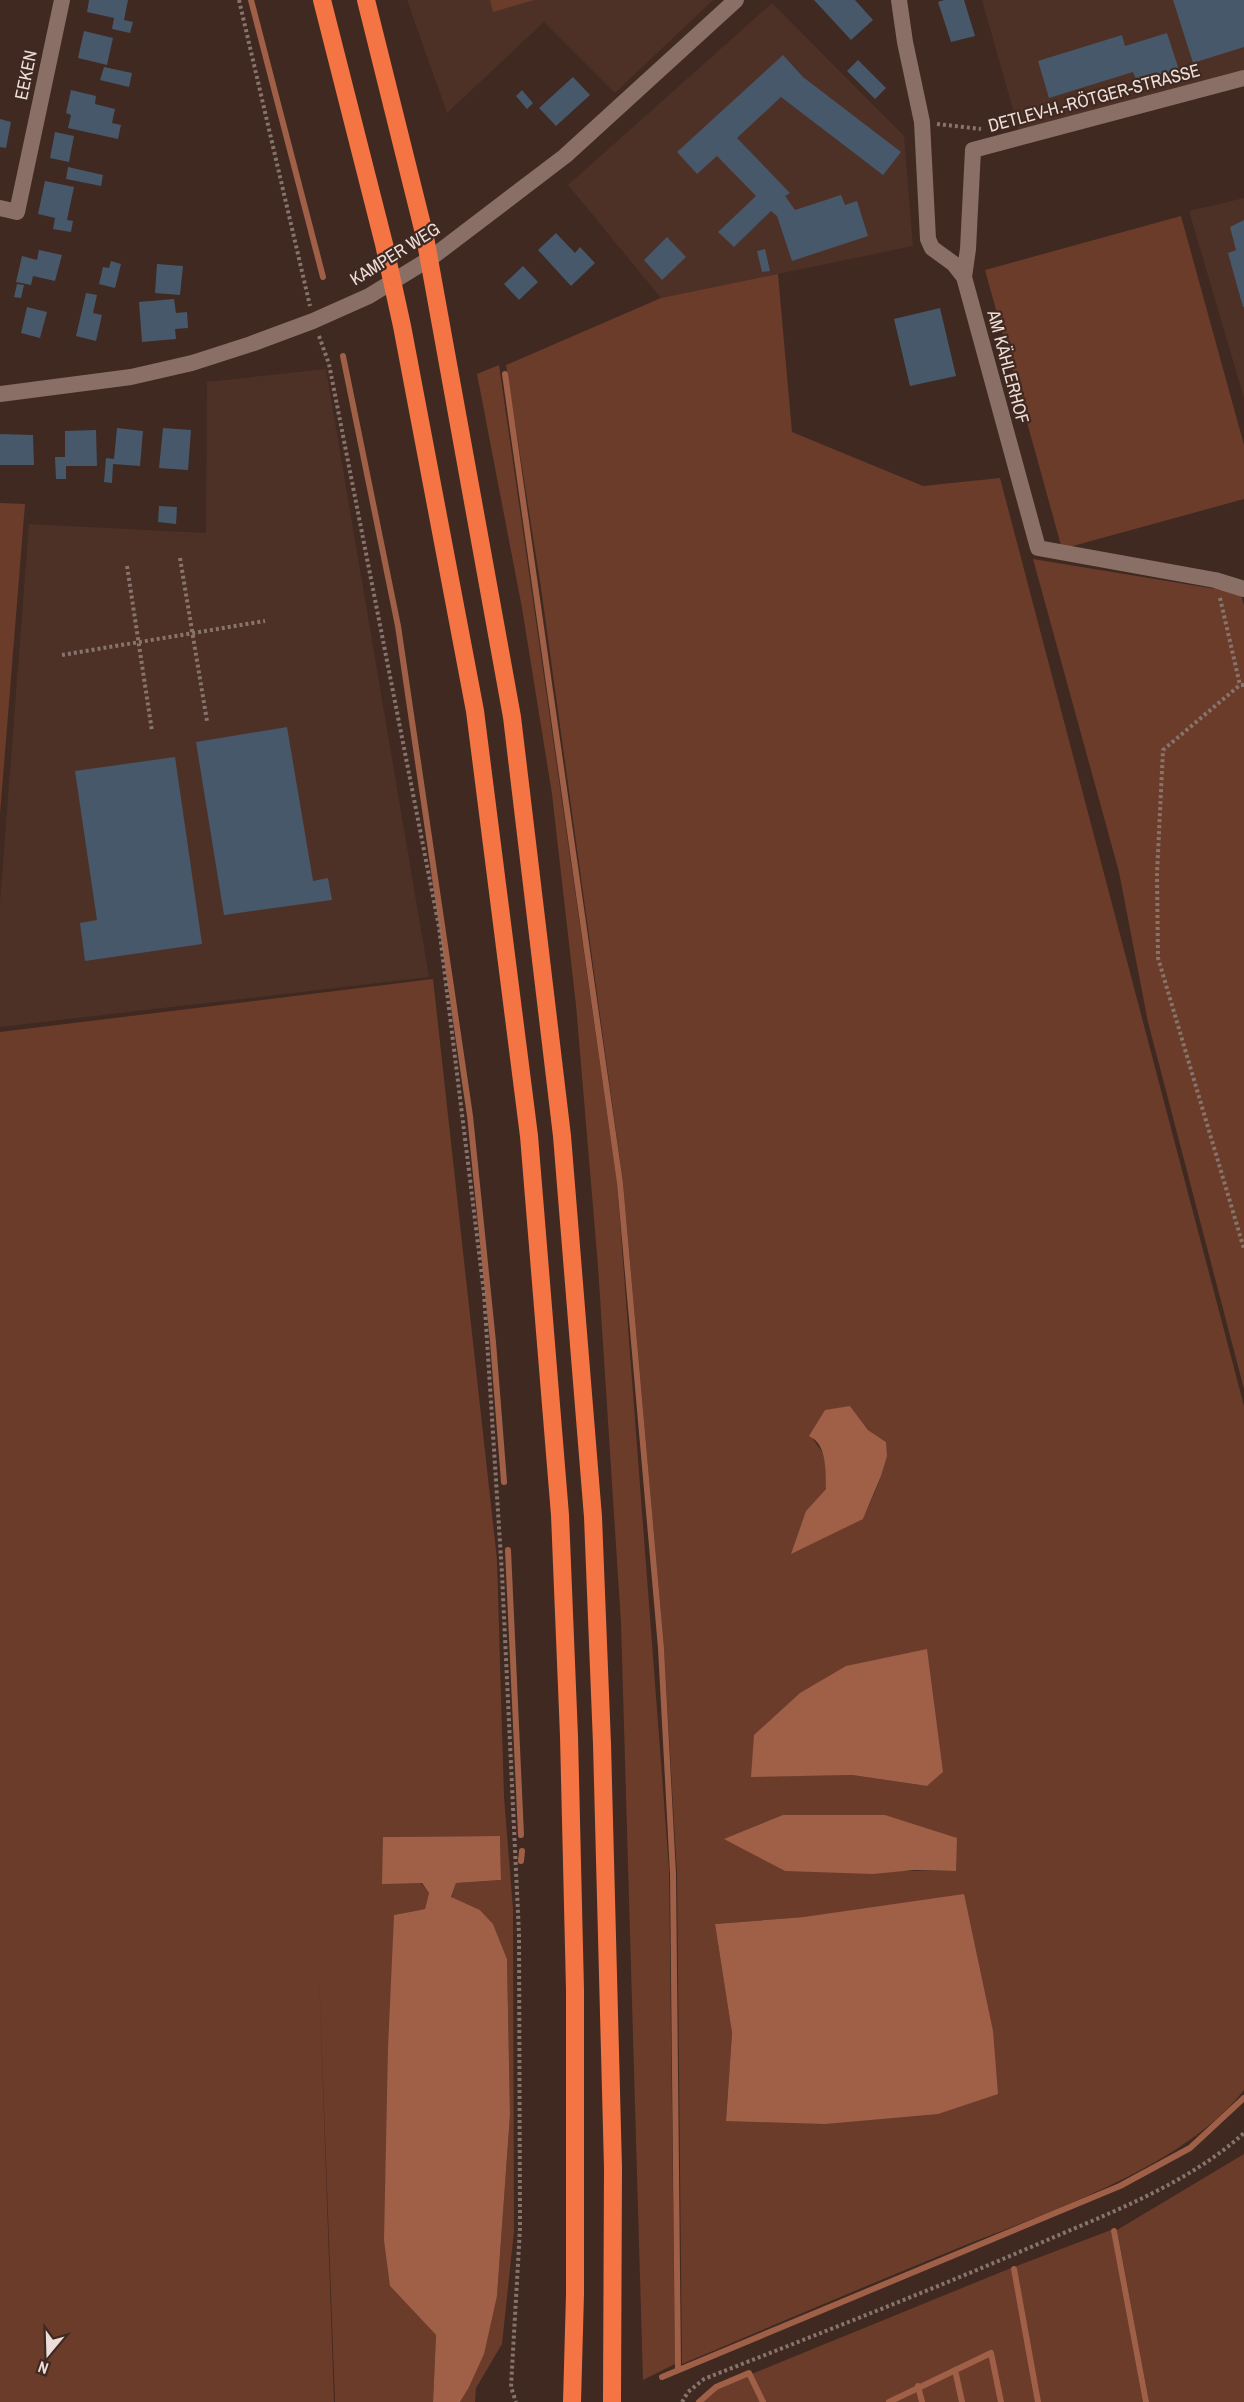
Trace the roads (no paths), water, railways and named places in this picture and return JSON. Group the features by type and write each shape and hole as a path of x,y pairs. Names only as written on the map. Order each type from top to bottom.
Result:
{"highway":[{"path":"322,0 384,244 402,326 475,711 530,1136 560,1515 569,1736 575,1990 575,2294 572,2402"},
{"path":"366,0 425,237 440,310 512,717 563,1148 593,1518 600,1685 613,2168 612,2402"}],"street":[{"name":"EEKEN","path":"0,208 17,212 62,0"},
{"name":"KAMPER WEG","path":"0,394 131,377 192,363 314,321 369,296 431,258 565,156 735,0"},
{"name":"AM KÄHLERHOF","path":"899,0 921,122 927,239 932,248 954,264 964,277 1038,548 1215,580 1244,589"},
{"name":"DETLEV-H.-RÖTGER-STRASSE","path":"964,277 968,249 972,150 1244,78"}],"waterway":[{"path":"251,0 323,277"},
{"path":"343,356 398,626 470,1116 493,1342 504,1482"},
{"path":"505,374 620,1183 661,1648 673,1874 678,2370"},
{"path":"508,1550 521,1835"},
{"path":"521,1861 522,1851"},
{"path":"662,2377 1120,2186 1190,2148 1244,2098"},
{"path":"1114,2231 1146,2402"},
{"path":"1014,2269 1038,2402"},
{"path":"889,2402 991,2353 1001,2402"},
{"path":"955,2370 962,2402"},
{"path":"699,2402 716,2387 749,2373 763,2402"},
{"path":"918,2386 922,2402"}]}
